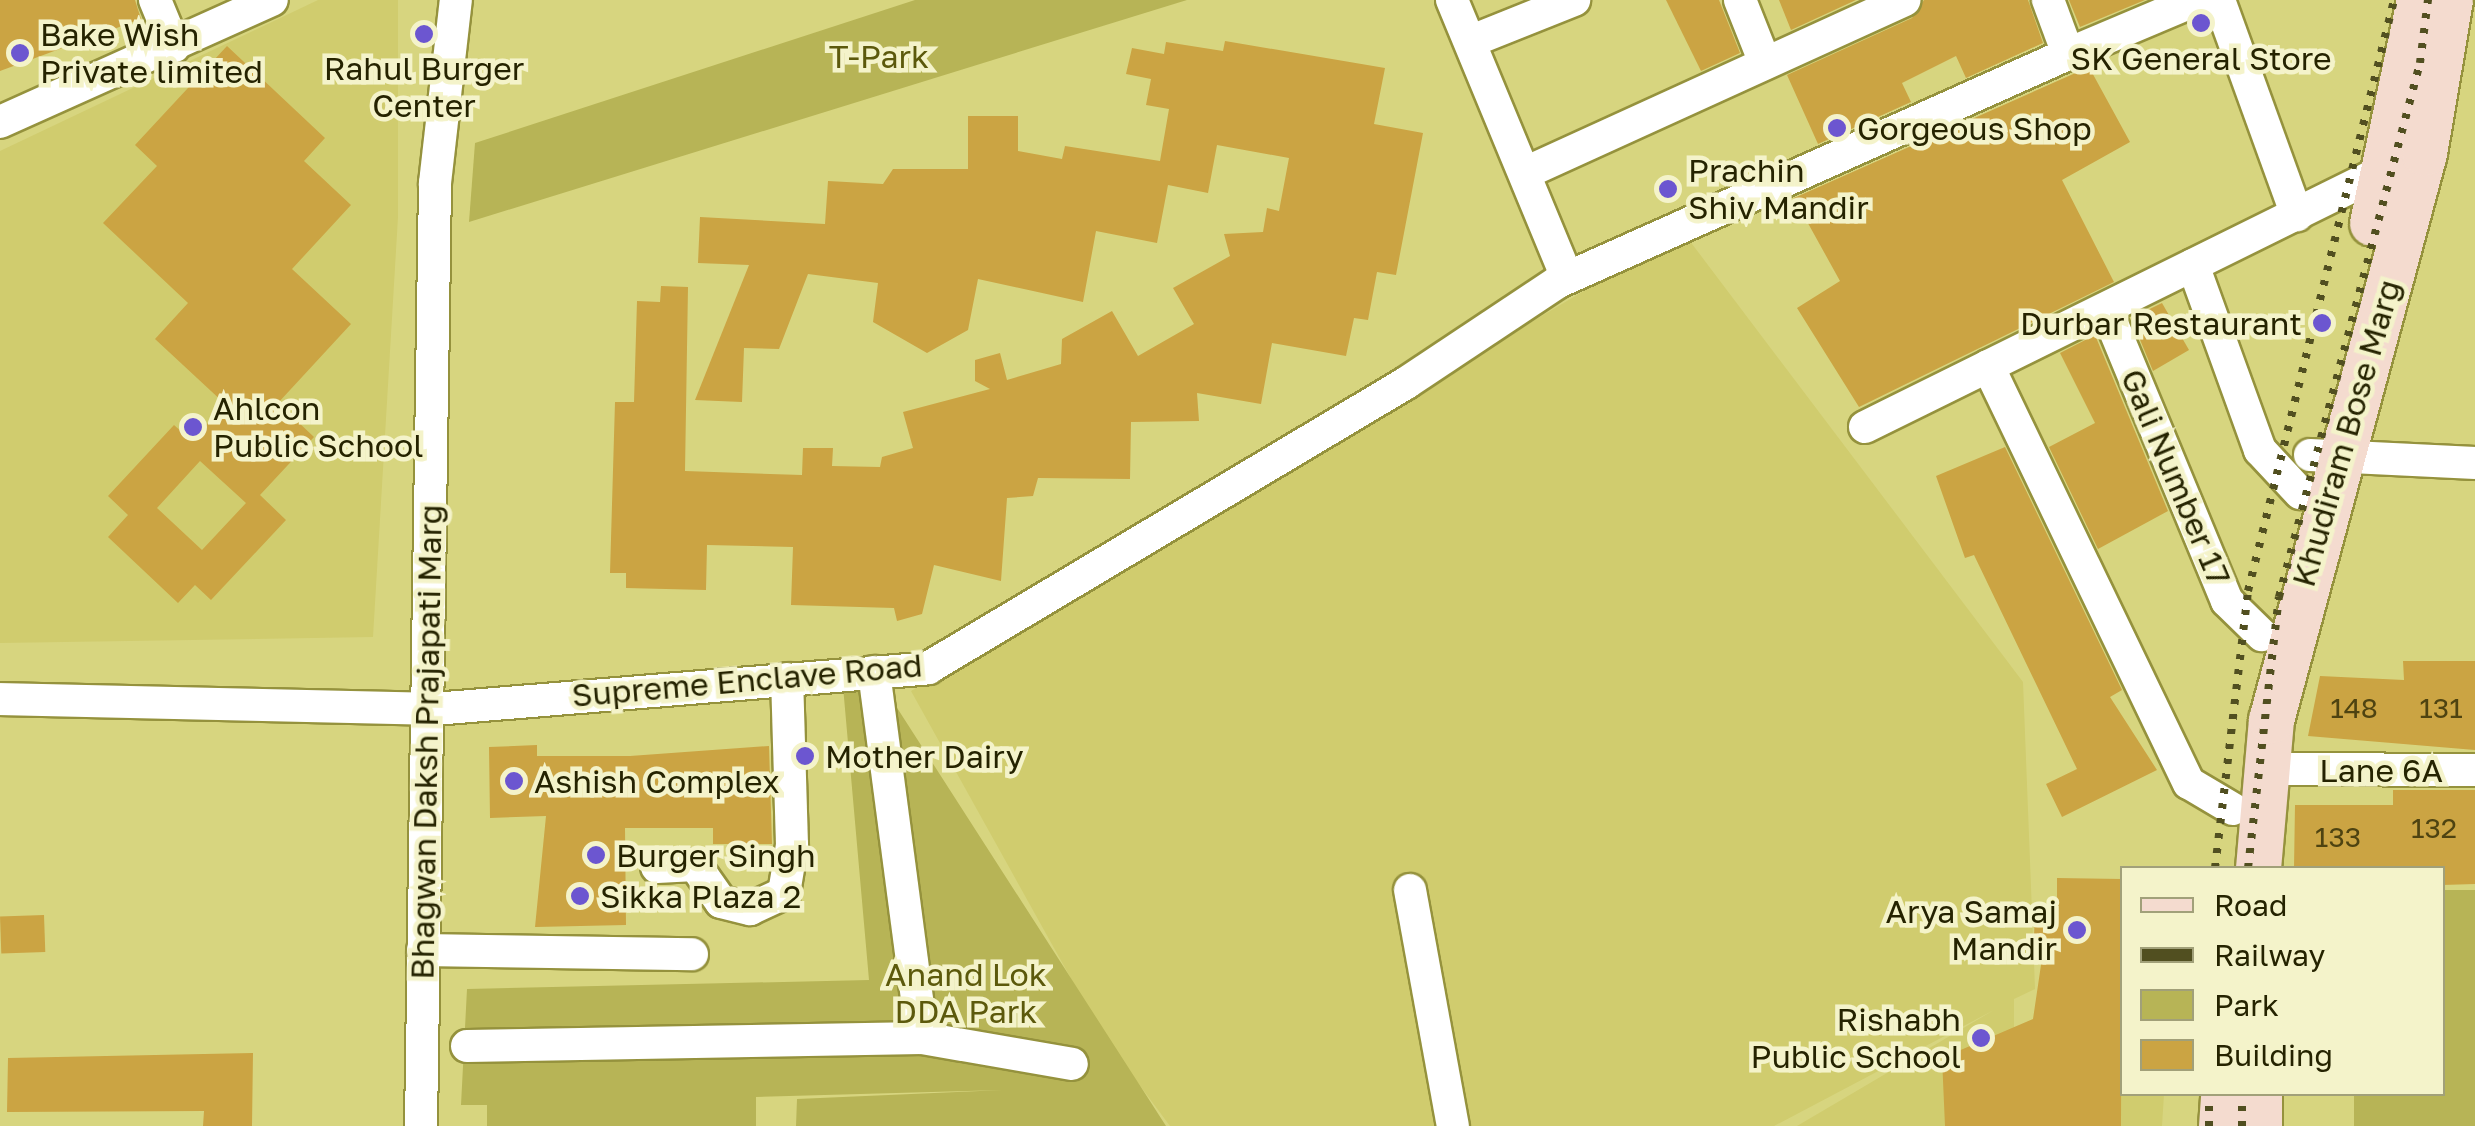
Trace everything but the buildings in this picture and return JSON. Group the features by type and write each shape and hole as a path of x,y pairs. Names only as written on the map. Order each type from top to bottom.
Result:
{"street":[{"path":"155,0 174,46"},
{"path":"0,122 272,0"},
{"name":"Bhagwan Daksh Prajapati Marg","path":"421,1126 423,950 434,709 435,183 456,0"},
{"path":"1452,0 1474,40 1567,277"},
{"path":"1474,40 1574,0"},
{"path":"1740,0 1765,63"},
{"path":"1525,173 1904,0"},
{"path":"2048,0 2068,54"},
{"name":"Supreme Enclave Road","path":"0,699 434,709 928,668 1567,277 2196,0"},
{"path":"2219,0 2297,216"},
{"name":"Khudiram Bose Marg","path":"2258,866 2271,720 2316,468 2387,169 2419,0"},
{"name":"Khudiram Bose Marg","path":"2231,866 2233,809 2262,634 2424,153 2450,0"},
{"path":"1865,427 2387,169"},
{"path":"2193,265 2260,450 2316,468 2475,463"},
{"name":"Gali Number 17","path":"2106,309 2227,602 2262,634"},
{"path":"1988,366 2189,783 2233,809"},
{"path":"874,672 922,1038"},
{"path":"656,867 695,865 721,902 750,908 784,893 792,845 787,679"},
{"name":"Lane 6A","path":"2287,769 2475,770"},
{"path":"1410,890 1453,1126"},
{"path":"423,950 692,954"},
{"path":"467,1046 922,1038 1072,1064"},
{"path":"2222,1126 2223,1096"},
{"path":"2258,1096 2259,1126"}],"shaded area":[{"name":"Ahlcon Public School","path":"318,0 398,0 398,217 373,637 0,643 0,151"},
{"path":"1683,232 2023,682 2035,989 2014,999 2014,1077 2120,1089 2120,1096 2164,1096 2162,1126 1797,1126 1994,1010 1774,1126 1170,1126 1103,1036 911,691"}],"green space":[{"name":"T-Park","path":"915,0 1187,0 469,222 475,143"},
{"name":"Anand Lok DDA Park","path":"874,672 1166,1126 796,1126 797,1099 1003,1090 756,1097 756,1126 487,1126 487,1105 461,1105 467,989 869,980 842,675"},
{"path":"2445,890 2475,890 2475,1126 2354,1126 2354,1096 2445,1096"}],"railway":[{"path":"2215,866 2248,591 2394,0"},
{"path":"2248,866 2279,597 2420,63 2428,0"},
{"path":"2209,1096 2209,1126"},
{"path":"2242,1096 2242,1126"}],"place":[{"name":"SK General Store","path":"2201,23"},
{"name":"Rahul Burger Center","path":"424,34"},
{"name":"Bake Wish Private limited","path":"20,53"},
{"name":"Gorgeous Shop","path":"1837,128"},
{"name":"Prachin Shiv Mandir","path":"1668,189"},
{"name":"Durbar Restaurant","path":"2322,323"},
{"name":"Ahlcon Public School","path":"193,427"},
{"name":"Mother Dairy","path":"805,756"},
{"name":"Ashish Complex","path":"514,781"},
{"name":"Burger Singh","path":"596,855"},
{"name":"Sikka Plaza 2","path":"580,896"},
{"name":"Arya Samaj Mandir","path":"2077,930"},
{"name":"Rishabh Public School","path":"1981,1038"}]}
